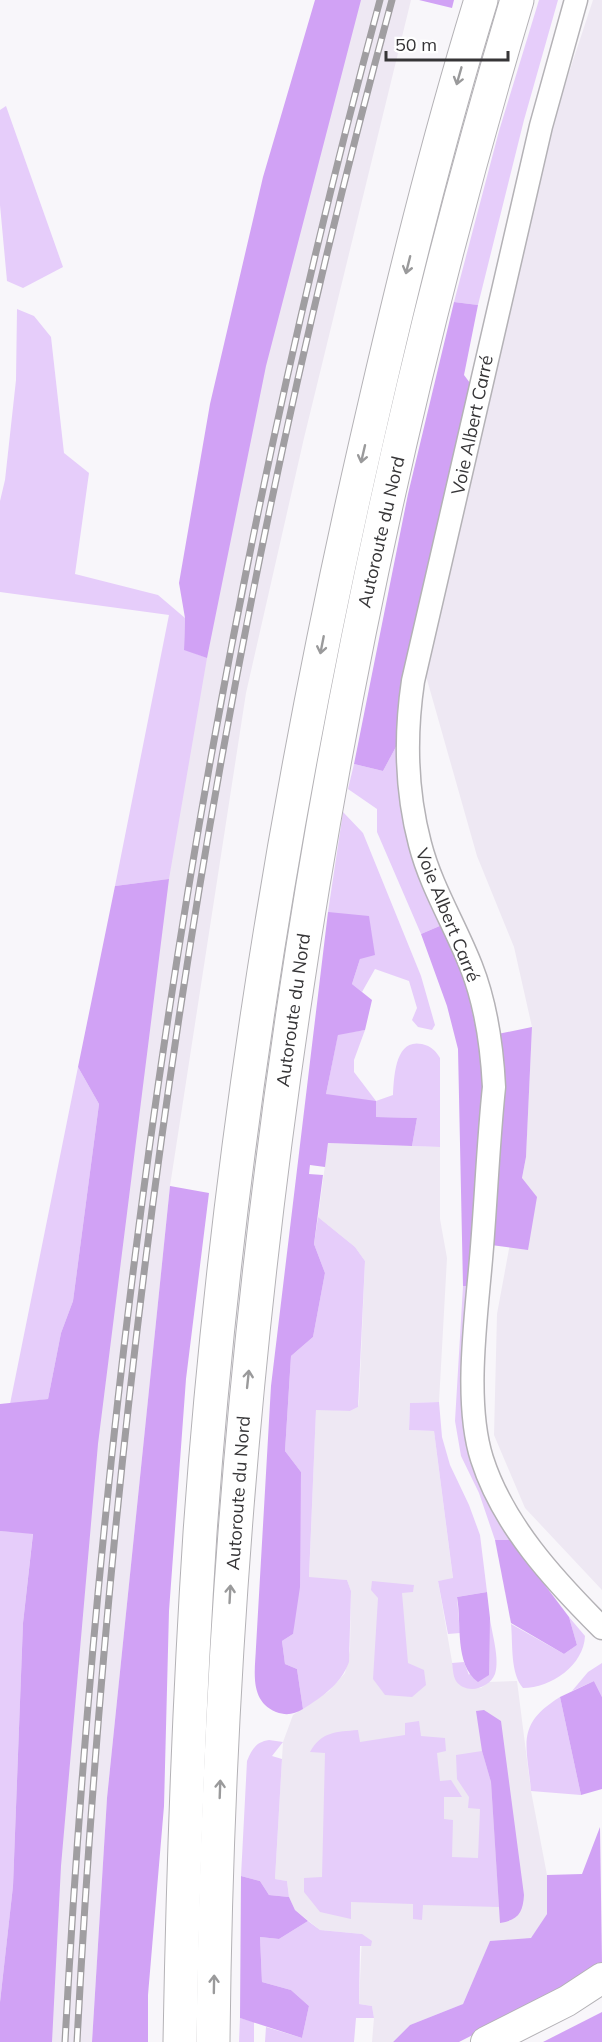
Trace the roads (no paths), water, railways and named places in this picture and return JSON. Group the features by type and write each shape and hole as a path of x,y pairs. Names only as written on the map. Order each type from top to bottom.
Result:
{"highway":[{"name":"Autoroute du Nord","path":"180,2042 183,1877 201,1529 224,1277 256,1024 295,785 337,567 410,255 481,0"},
{"name":"Autoroute du Nord","path":"213,2042 217,1857 232,1565 251,1347 289,1031 332,773 373,567 422,349 462,192 517,0"}],"main road":[{"path":"486,2042 567,2001 602,1978"},
{"path":"567,2001 602,1994"}],"street":[{"name":"Voie Albert Carré","path":"576,0 538,138 412,681 409,705 409,785 420,844 429,874 472,967 492,1050 494,1087 476,1325 474,1395 476,1434 482,1459 495,1488 523,1538 557,1583 602,1628"}],"railway":[{"path":"65,2042 82,1784 105,1526 133,1269 169,1012 211,757 260,503 316,251 380,0"},
{"path":"77,2042 93,1784 116,1526 144,1269 180,1012 222,757 271,503 328,251 392,0"}]}
